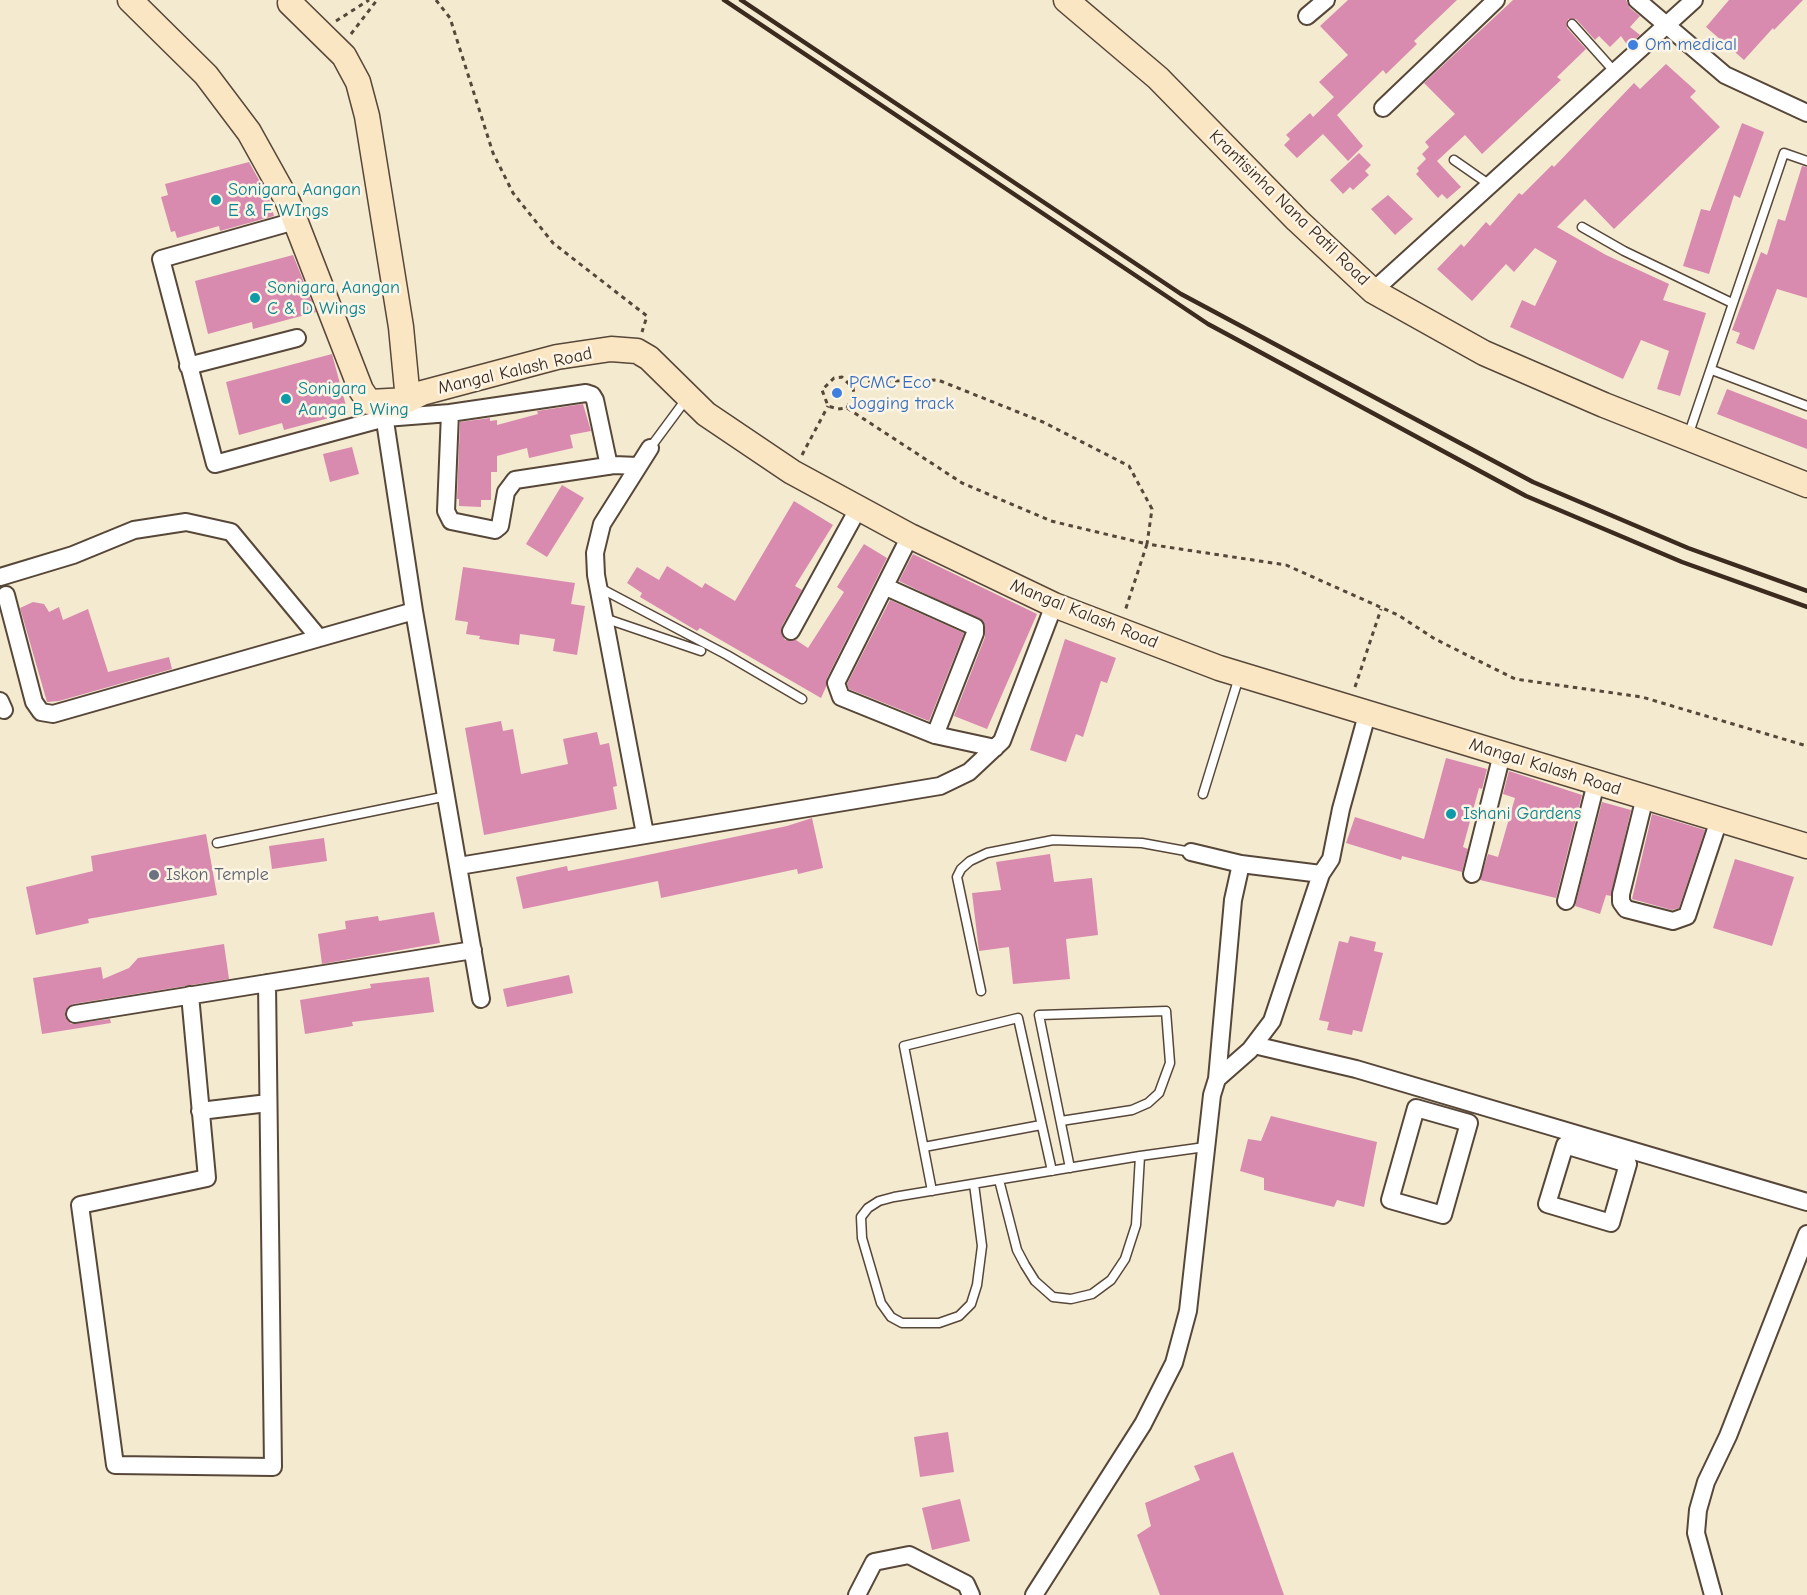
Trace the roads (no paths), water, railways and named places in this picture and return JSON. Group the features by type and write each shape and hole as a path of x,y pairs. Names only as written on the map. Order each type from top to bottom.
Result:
{"street":[{"path":"130,0 206,75 249,132 295,221 361,390 369,402 383,410"},
{"path":"1307,16 1326,0"},
{"path":"1383,108 1496,0"},
{"path":"1637,0 1725,75 1807,112"},
{"path":"1373,291 1614,70 1694,0"},
{"name":"Krantisinha Nana Patil Road","path":"1068,1 1158,78 1297,220 1373,291 1484,353 1604,405 1807,485"},
{"path":"290,3 344,56 358,82 367,116 401,327 408,400"},
{"path":"295,221 161,259 215,464 383,410 450,413 586,393 592,395 595,400 609,466"},
{"path":"188,366 297,338"},
{"name":"Mangal Kalash Road","path":"383,410 422,393 557,357 611,349 637,351 649,358 687,397 714,420 792,472 910,536 1054,605 1240,674 1807,846"},
{"path":"383,410 414,611 481,999"},
{"path":"450,413 446,511 451,521 495,530 500,526 506,492 515,480 609,466 638,466"},
{"path":"645,834 598,586 595,553 599,531 650,448"},
{"path":"790,631 858,508"},
{"path":"0,577 73,555 134,530 186,522 231,532 319,638"},
{"path":"910,536 836,683 837,690 842,697 935,735 995,748"},
{"path":"886,586 975,627 975,633 935,735"},
{"path":"6,595 34,702 41,712 53,714 414,611"},
{"path":"459,866 940,786 969,772 1002,741 1054,605"},
{"path":"1217,1079 1254,1045 1272,1022 1321,874 1331,859 1359,709"},
{"path":"1472,874 1502,754"},
{"path":"1566,901 1596,783"},
{"path":"1645,797 1621,894 1621,902 1626,909 1673,921 1687,916 1719,820"},
{"path":"1191,852 1241,864 1321,874"},
{"path":"1034,1595 1143,1424 1174,1363 1188,1311 1209,1111 1217,1079 1233,900 1241,864"},
{"path":"75,1014 473,950"},
{"path":"190,995 207,1178 80,1206 115,1466 273,1467 267,983"},
{"path":"1254,1045 1356,1069 1426,1089 1625,1155 1807,1202"},
{"path":"1421,1110 1426,1089"},
{"path":"200,1111 268,1103"},
{"path":"1416,1108 1421,1110 1469,1123 1443,1215 1390,1200 1416,1108"},
{"path":"1572,1139 1565,1145 1547,1204 1611,1222 1628,1164 1625,1155"},
{"path":"1713,1595 1696,1533 1698,1510 1706,1482 1732,1426 1807,1234"},
{"path":"857,1595 874,1562 909,1555 966,1584 970,1595"}],"lane":[{"path":"1572,24 1614,70"},
{"path":"1688,437 1784,153 1807,162"},
{"path":"1455,160 1491,185"},
{"path":"1582,227 1624,251 1732,303"},
{"path":"1712,370 1807,406"},
{"path":"650,448 687,397"},
{"path":"598,586 727,655 801,699"},
{"path":"604,618 701,651"},
{"path":"1203,794 1240,674"},
{"path":"217,843 447,796"},
{"path":"981,991 957,878 961,869 970,861 987,853 1053,840 1142,843 1191,852"},
{"path":"1061,1121 1132,1110 1148,1103 1159,1093 1170,1063 1166,1011 1039,1015 1070,1168"},
{"path":"932,1191 904,1046 1018,1018 1052,1171"},
{"path":"924,1148 1041,1125"},
{"path":"974,1184 982,1246 977,1285 971,1304 959,1316 939,1323 902,1323 891,1317 881,1303 862,1238 861,1217 868,1208 879,1201 932,1191 1140,1156 1205,1147"},
{"path":"999,1180 1017,1250 1025,1265 1035,1281 1053,1297 1071,1299 1092,1294 1111,1280 1125,1259 1136,1225 1140,1156"}],"railway":[{"path":"724,0 1208,324 1526,496 1682,562 1807,607"},
{"path":"741,0 1181,294 1533,482 1688,548 1807,591"}],"place":[{"name":"Om medical","path":"1633,45"},
{"name":"Sonigara Aangan E & F WIngs","path":"216,200"},
{"name":"Sonigara Aangan C & D Wings","path":"255,298"},
{"name":"PCMC Eco Jogging track","path":"837,393"},
{"name":"Sonigara Aanga B Wing","path":"286,399"},
{"name":"Ishani Gardens","path":"1451,814"},
{"name":"Iskon Temple","path":"154,875"}]}
